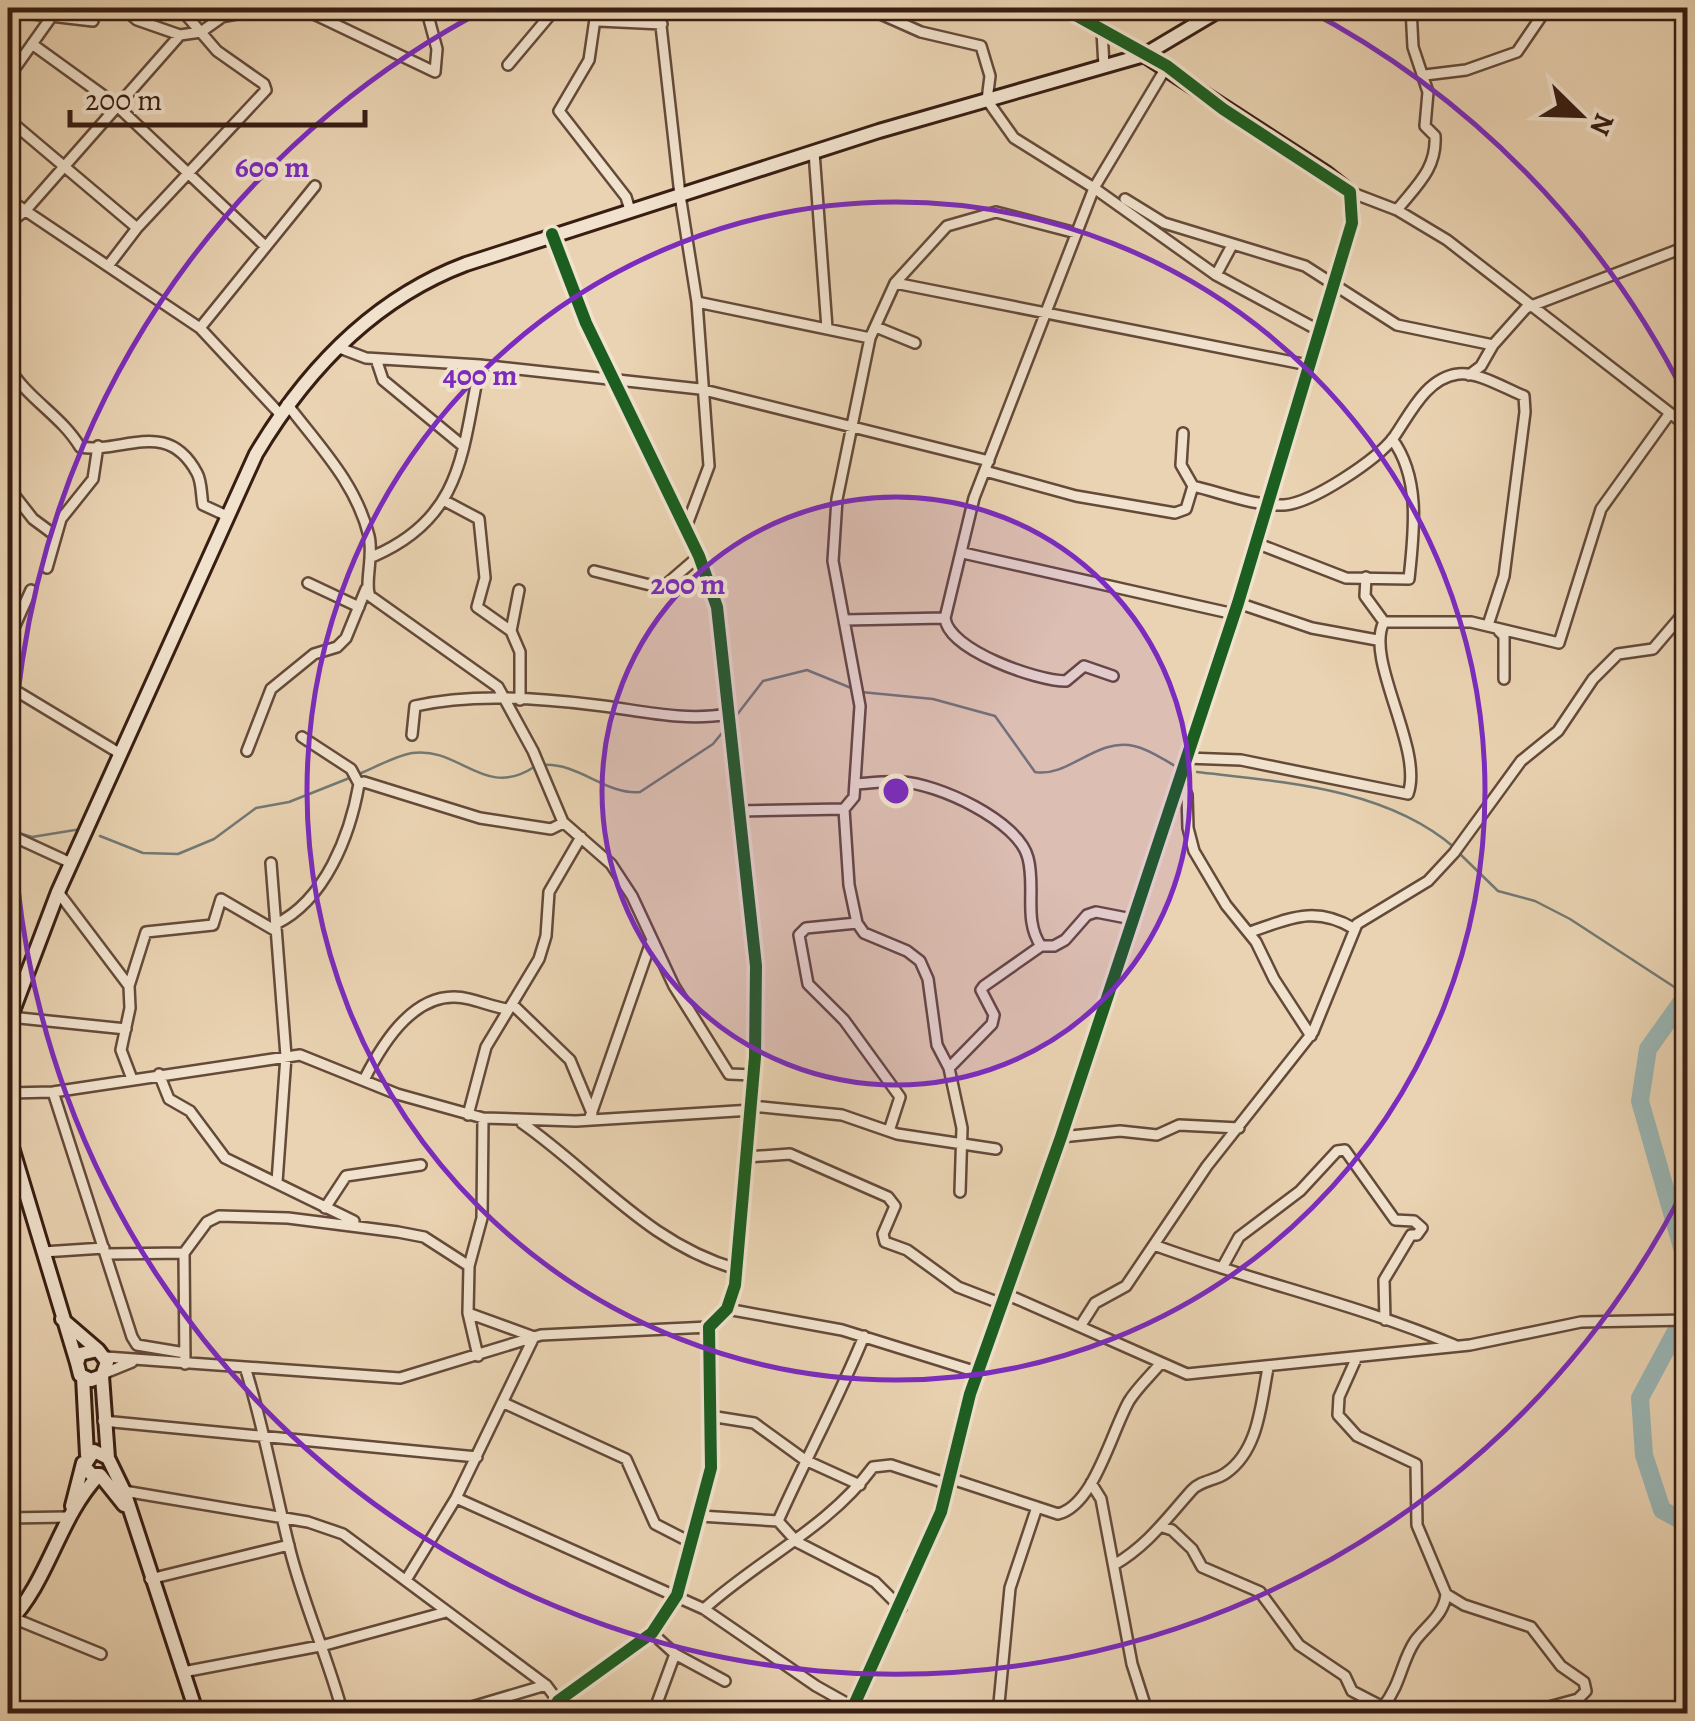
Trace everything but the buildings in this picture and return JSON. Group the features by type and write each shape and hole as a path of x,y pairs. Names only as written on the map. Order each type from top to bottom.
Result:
{"main road":[{"path":"8,1020 58,892 226,516 283,409 337,346 383,308 439,274 552,234 814,152 1144,55 1223,8"},
{"path":"851,1711 930,1544 977,1372 1061,1137 1236,608 1352,223 1350,192 1222,109 1167,66 1144,55"},
{"path":"8,1134 12,1167 43,1252 76,1363 84,1377 87,1471 99,1475 126,1506"},
{"path":"62,1319 102,1353 103,1421 109,1459 124,1491 197,1714"},
{"path":"76,1363 88,1349 102,1353"},
{"path":"84,1377 103,1375"},
{"path":"10,1621 35,1585 70,1513 86,1457 98,1450 109,1459"},
{"path":"70,1513 109,1459"}],"street":[{"path":"123,8 136,20 180,34 202,32 224,12 268,8"},
{"path":"108,266 137,228 266,90 264,84 207,42 180,8"},
{"path":"301,8 434,72 438,49 426,8"},
{"path":"508,65 556,8"},
{"path":"591,8 596,19 589,60 559,111 626,197 630,210"},
{"path":"659,8 680,194 698,302 700,390 708,476 685,530"},
{"path":"867,8 921,32 980,46 990,76 988,100 1014,138 1094,188 1216,275 1318,330"},
{"path":"1063,8 1144,55"},
{"path":"1397,210 1422,183 1431,165 1435,136 1425,126 1426,75 1418,67 1413,46 1411,8"},
{"path":"1426,75 1482,66 1517,52 1548,8"},
{"path":"8,11 93,21"},
{"path":"8,78 52,16"},
{"path":"596,19 662,24"},
{"path":"1102,30 1104,66"},
{"path":"8,224 25,211 62,164 180,34"},
{"path":"32,44 115,104 264,245"},
{"path":"1113,676 1084,666 1066,681 1030,675 957,640 946,628 945,618 974,498 1094,188 1167,66"},
{"path":"8,119 137,228"},
{"path":"814,152 826,328"},
{"path":"200,328 316,186"},
{"path":"1350,192 1397,210 1447,240 1688,427"},
{"path":"8,199 200,328 283,409 350,486 361,505 374,556 352,630 338,647 314,654 271,689 247,751"},
{"path":"1126,199 1164,224 1230,247 1304,266 1398,325 1493,345"},
{"path":"960,1192 964,1146 949,1068 937,1044 928,979 920,961 908,952 871,940 857,923 849,885 844,809 854,797 860,706 833,561 837,500 870,338 895,283 948,226 962,221 996,212 1076,233"},
{"path":"552,234 580,309 699,556 720,624 756,966 752,1108 737,1269 727,1308 709,1327 710,1468 700,1516 677,1596 652,1633 558,1701 552,1714"},
{"path":"1184,433 1181,465 1193,486 1267,504 1290,504 1358,470 1392,439 1404,416 1439,382 1469,375 1481,366 1518,313 1688,246"},
{"path":"1216,275 1230,247"},
{"path":"895,283 1308,365"},
{"path":"698,302 870,338"},
{"path":"876,327 915,342"},
{"path":"337,346 376,359 480,365 700,390 853,426 1076,496 1175,514 1186,509 1193,486"},
{"path":"376,359 383,380 463,446"},
{"path":"374,556 416,534 445,501 457,477 480,365"},
{"path":"8,366 30,398 71,432 80,447 150,440 181,453 198,474 203,504 226,516"},
{"path":"1469,375 1526,400 1504,576 1488,625"},
{"path":"1499,631 1560,642 1601,509 1670,413"},
{"path":"1256,543 1346,578 1409,579 1414,492 1411,472 1392,439"},
{"path":"47,568 63,516 93,479 98,446"},
{"path":"8,486 33,519 56,536"},
{"path":"445,501 479,519 486,578 478,607 511,631 520,652 520,700"},
{"path":"963,553 1377,640"},
{"path":"594,571 662,588 699,556"},
{"path":"1366,578 1367,603 1384,622 1488,625 1499,631 1504,636 1504,680"},
{"path":"308,584 358,607"},
{"path":"366,589 370,596 483,674 507,700 564,823 610,864 650,929 652,942 720,1063 736,1077 754,1075"},
{"path":"8,641 31,590"},
{"path":"511,631 518,590"},
{"path":"1081,1325 1094,1303 1126,1286 1239,1128 1311,1036 1334,988 1353,928 1428,881 1454,853 1521,761 1574,713 1605,666 1618,654 1653,649 1688,608"},
{"path":"844,620 945,618"},
{"path":"1186,758 1241,760 1408,794 1407,749 1377,640 1384,622"},
{"path":"8,686 119,754"},
{"path":"412,736 415,706 520,700 654,714 728,714"},
{"path":"276,928 312,899 349,826 358,783 351,770 302,737"},
{"path":"1179,778 1187,795 1194,851 1226,905 1250,932 1311,1036"},
{"path":"358,783 370,782 480,818 551,829 564,823"},
{"path":"855,784 921,785 962,800 1006,828 1028,853 1032,883 1028,908 1042,946"},
{"path":"739,812 844,809"},
{"path":"8,834 72,863"},
{"path":"468,1114 486,1047 543,948 549,892 581,838"},
{"path":"271,863 286,1056 277,1182"},
{"path":"58,892 129,986"},
{"path":"132,1079 121,1050 129,986 146,932 213,925 220,899 276,928"},
{"path":"949,1068 992,1024 994,1015 981,990 1042,946 1065,940 1087,915 1096,912 1132,919"},
{"path":"1250,932 1316,914 1332,916 1353,928"},
{"path":"857,923 806,928 799,935 799,950 808,984 844,1020 895,1086 900,1097 889,1131"},
{"path":"590,1116 652,942"},
{"path":"364,1080 390,1037 424,1004 467,998 510,1007 570,1060 590,1116"},
{"path":"8,1020 126,1028"},
{"path":"8,1093 54,1092 286,1056 312,1058 364,1080 484,1118 520,1121 752,1108 842,1115 889,1131 964,1146 996,1148"},
{"path":"159,1074 169,1099 190,1111 225,1158 370,1227"},
{"path":"54,1092 137,1345 185,1359 245,1368 400,1378 534,1337 615,1328 709,1327"},
{"path":"478,1356 468,1313 469,1266 482,1218 484,1118"},
{"path":"520,1121 568,1156 641,1224 712,1262 737,1269"},
{"path":"1061,1137 1120,1131 1158,1135 1179,1125 1239,1128"},
{"path":"1222,1268 1239,1237 1300,1191 1337,1151 1344,1150 1395,1220 1414,1221 1422,1228 1418,1235 1410,1234 1384,1280 1385,1320"},
{"path":"747,1156 790,1154 888,1197 895,1206 883,1234 885,1242 907,1250 958,1286 1081,1325 1188,1374 1456,1346 1581,1322 1688,1320"},
{"path":"325,1208 346,1176 422,1165"},
{"path":"185,1359 184,1253 207,1222 219,1216 370,1227 424,1238 469,1266"},
{"path":"1154,1245 1345,1303 1456,1346"},
{"path":"43,1252 184,1253"},
{"path":"727,1308 864,1336 977,1372"},
{"path":"468,1313 534,1337"},
{"path":"778,1521 805,1460 830,1419 864,1336"},
{"path":"406,1580 456,1498 534,1337"},
{"path":"102,1353 135,1361 185,1359"},
{"path":"1162,1527 1172,1530 1192,1548 1204,1569 1260,1592 1299,1645 1345,1676 1352,1690 1382,1707 1401,1682 1412,1645 1445,1605 1446,1594 1417,1525 1416,1464 1356,1436 1342,1424 1336,1408 1356,1359"},
{"path":"103,1375 135,1361"},
{"path":"704,1609 796,1542 860,1484 872,1467 892,1465 1065,1512 1080,1502 1132,1396 1160,1364"},
{"path":"245,1368 268,1437 288,1545 325,1645 343,1714"},
{"path":"1114,1565 1162,1527 1195,1486 1228,1473 1246,1451 1261,1412 1268,1368"},
{"path":"504,1403 626,1458 655,1524 692,1543"},
{"path":"710,1416 754,1423 805,1460 860,1484"},
{"path":"103,1421 477,1457"},
{"path":"1090,1482 1101,1499 1132,1664 1148,1714"},
{"path":"124,1491 285,1518 343,1534 546,1685 558,1701 590,1714"},
{"path":"456,1498 704,1609 851,1711 866,1714"},
{"path":"998,1714 1008,1601 1037,1506"},
{"path":"8,1518 70,1513"},
{"path":"700,1516 778,1521 796,1542 875,1582 900,1608"},
{"path":"150,1579 288,1545"},
{"path":"1446,1594 1464,1605 1531,1626 1562,1666 1584,1682 1586,1691 1578,1699 1523,1714"},
{"path":"183,1672 325,1645 446,1612"},
{"path":"10,1621 100,1654"},
{"path":"652,1633 675,1654 725,1681"},
{"path":"652,1714 675,1654"},
{"path":"448,1714 546,1685"}],"waterway":[{"path":"736,716 763,681 807,670 861,692 933,699 995,716 1035,772 1059,769 1120,745 1145,750 1177,767"},
{"path":"542,765 568,768 615,789 640,792 713,744 726,728"},
{"path":"359,774 412,753 444,757 501,778 534,767"},
{"path":"1197,772 1298,785 1366,800 1428,828 1455,848"},
{"path":"100,836 143,853 178,854 214,839 256,808 289,802 352,777"},
{"path":"12,831 32,837 81,829"},
{"path":"1460,854 1498,891 1535,901 1570,919 1685,994"},
{"path":"1688,993 1648,1049 1640,1101 1687,1265 1683,1318 1640,1398 1644,1455 1662,1510 1688,1524"}],"cycle path":[{"path":"850,1714 941,1512 970,1394 1061,1137 1238,603 1352,223 1350,192 1223,109 1167,66 1063,8"},
{"path":"552,234 586,323 699,556 717,607 756,966 755,1057 735,1285 727,1309 709,1327 711,1468 677,1595 652,1633 558,1701 552,1714"}]}
